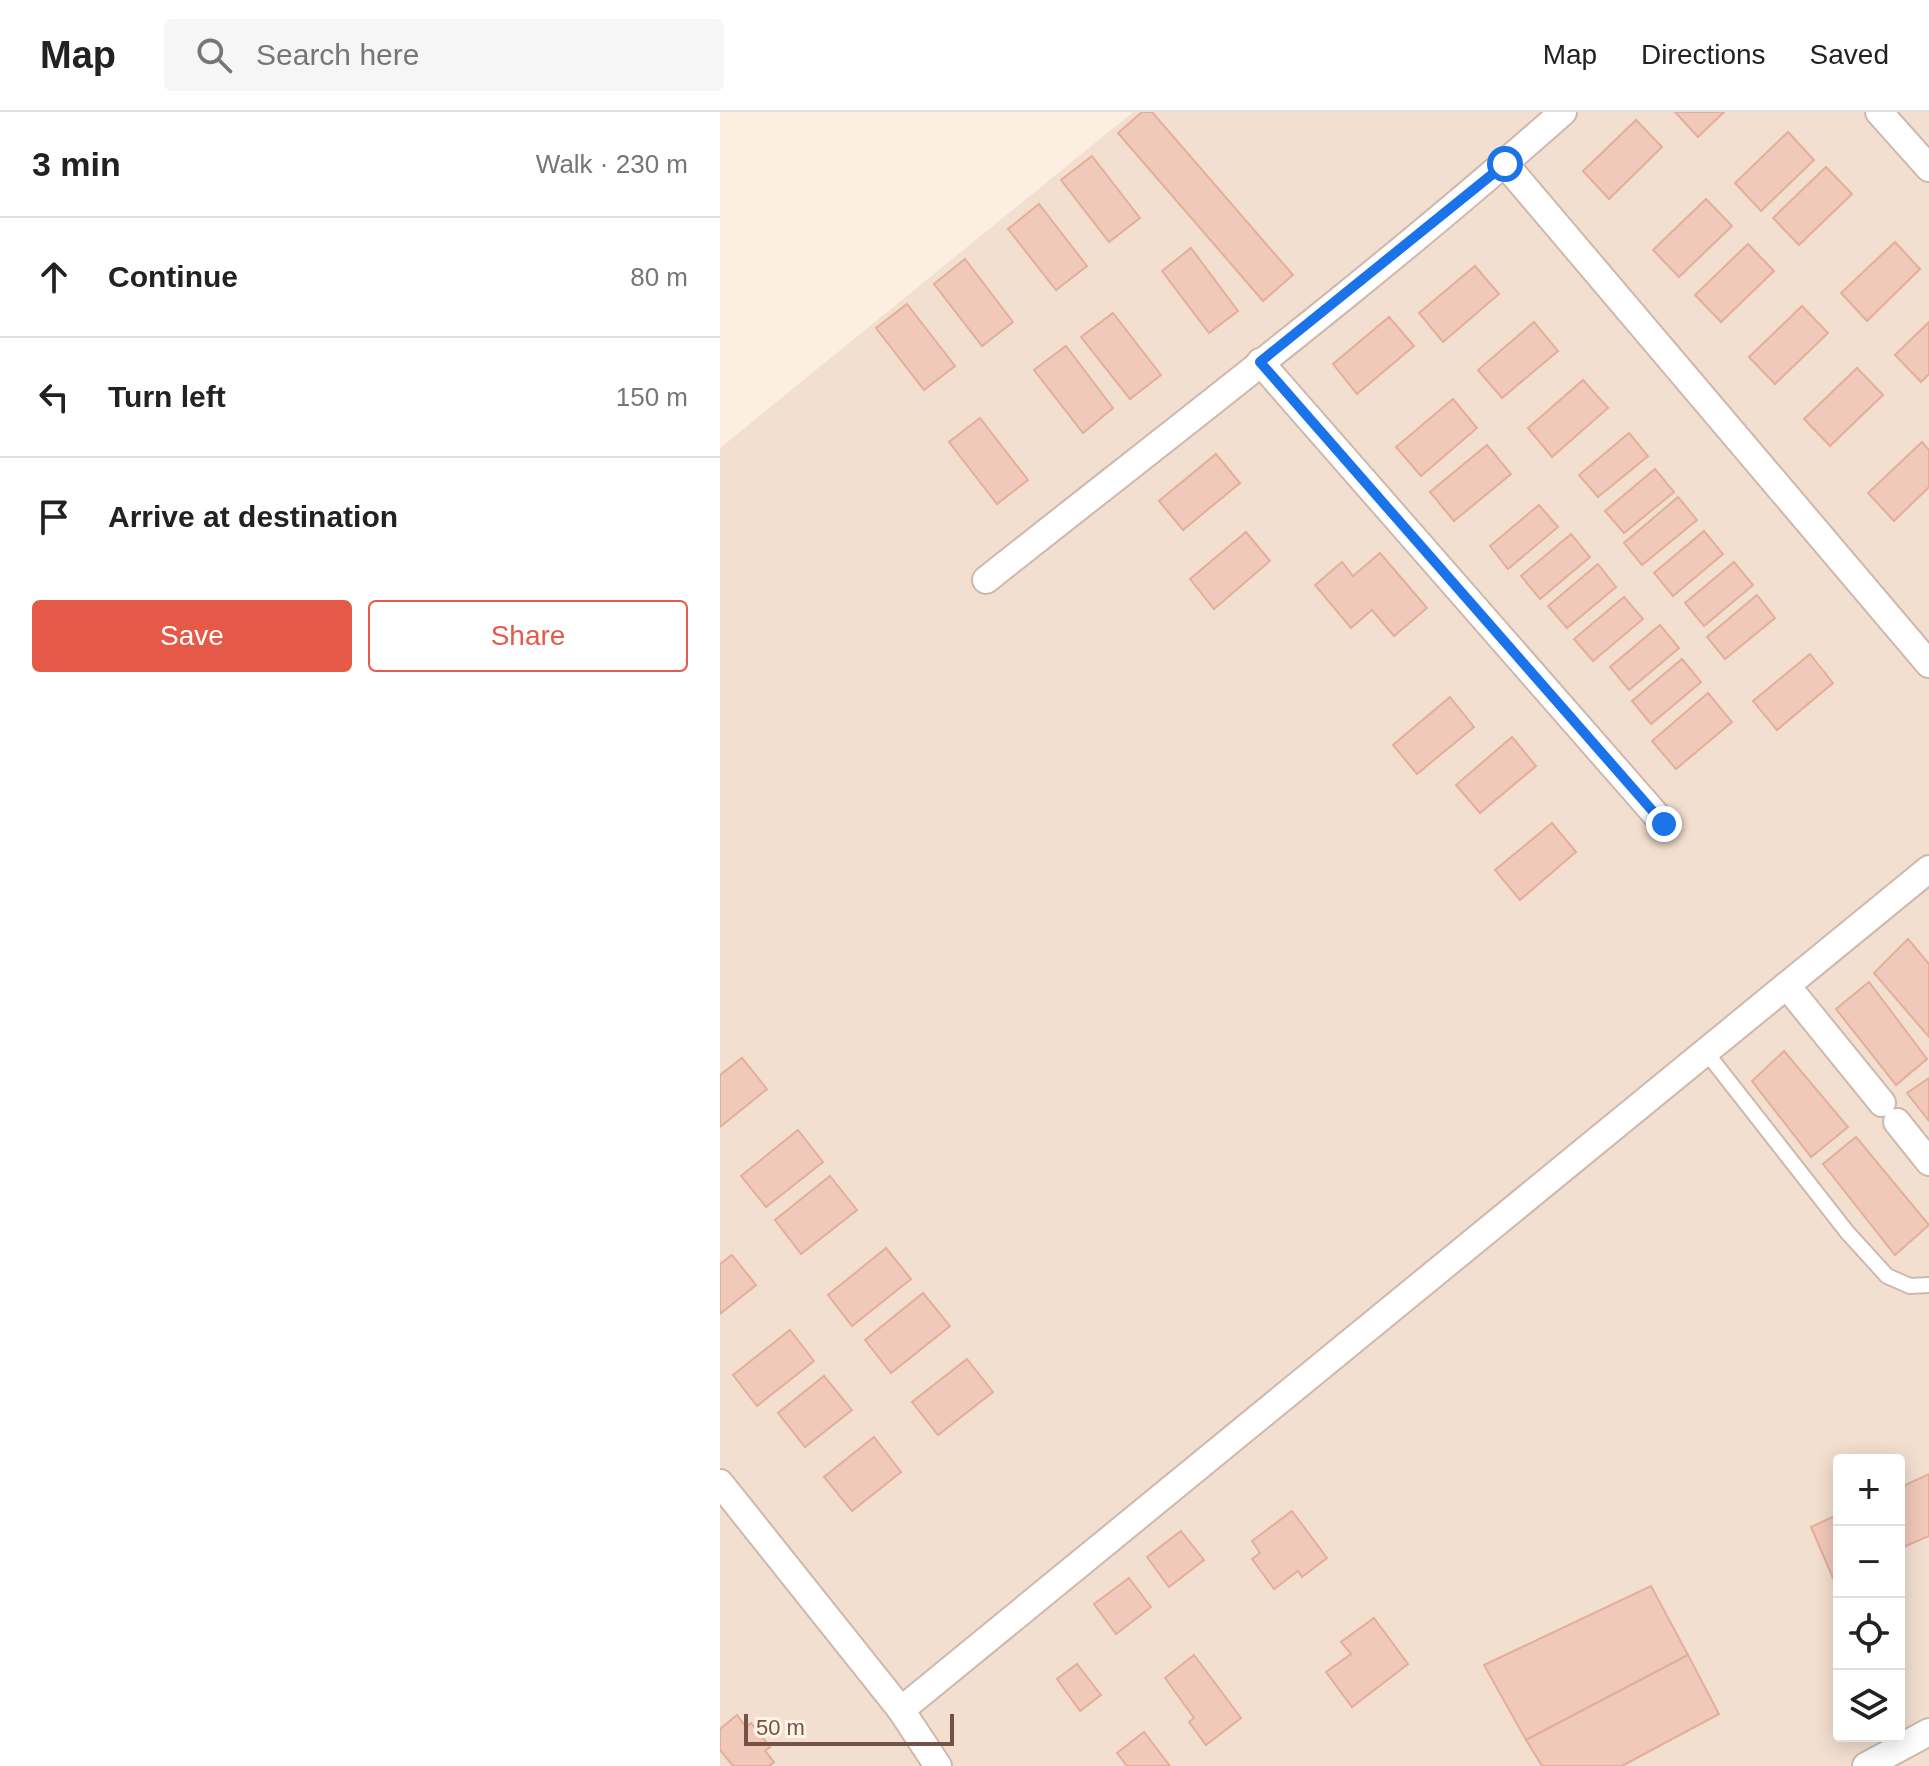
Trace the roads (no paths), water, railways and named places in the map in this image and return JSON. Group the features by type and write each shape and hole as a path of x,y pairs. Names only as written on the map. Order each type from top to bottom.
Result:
{"street":[{"path":"986,580 1505,164 1563,112"},
{"path":"1885,114 1929,168"},
{"path":"1505,164 1929,664"},
{"path":"1260,362 1664,824"},
{"path":"901,1710 1929,869"},
{"path":"1787,986 1929,1162"},
{"path":"720,1483 901,1710 938,1766"},
{"path":"1866,1766 1929,1732"}],"lane":[{"path":"1706,1052 1847,1232 1887,1276 1910,1286 1929,1285"}]}
